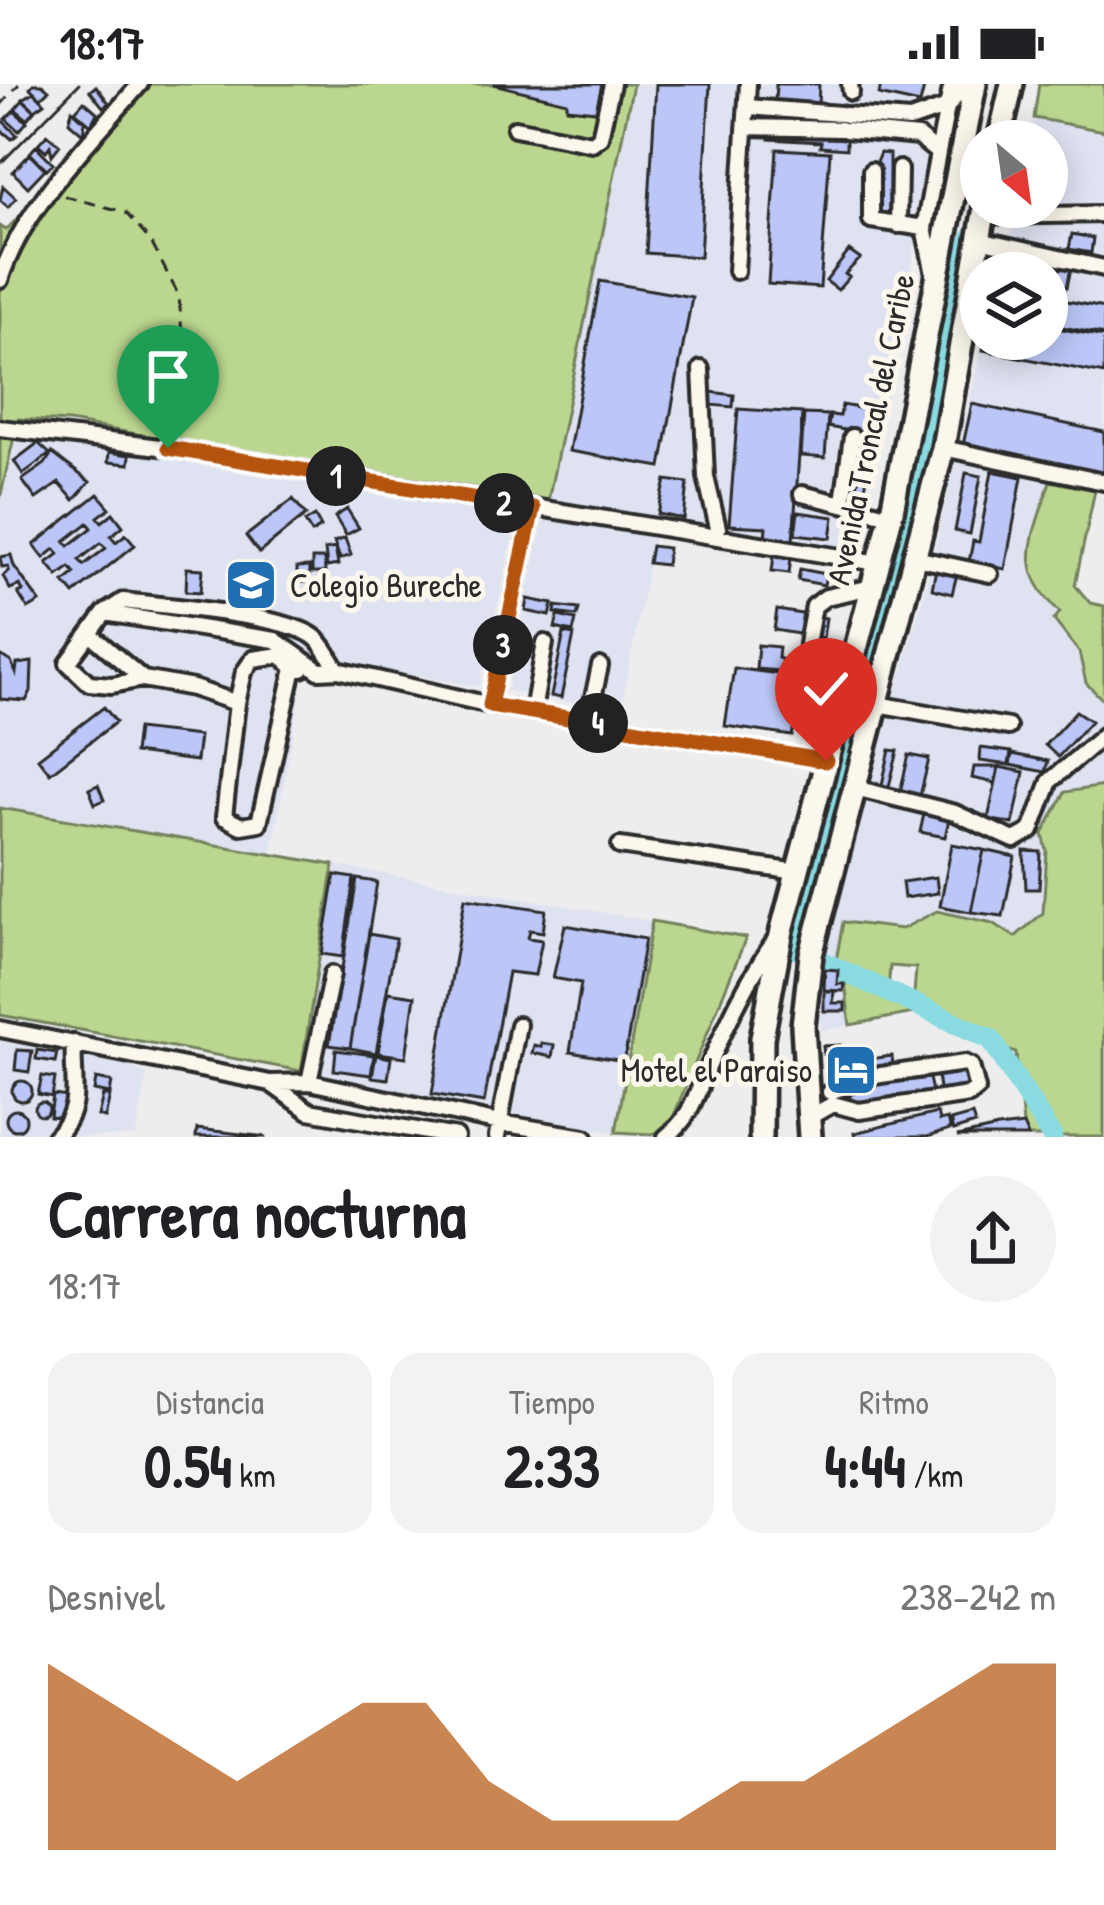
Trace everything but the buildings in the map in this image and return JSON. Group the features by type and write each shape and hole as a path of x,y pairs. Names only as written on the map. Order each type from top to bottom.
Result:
{"highway":[{"name":"Avenida Troncal del Caribe","path":"761,1137 760,1054 782,930 891,516 970,84"},
{"path":"1004,120 1012,84"},
{"name":"Avenida Troncal del Caribe","path":"809,1127 803,1026 811,955 943,448 981,228"}],"street":[{"path":"0,280 20,233 140,84"},
{"path":"515,128 592,143 600,136 611,88 625,84"},
{"path":"736,271 748,84"},
{"path":"935,280 923,228 952,84"},
{"path":"747,127 910,121 947,107 970,84"},
{"path":"747,107 918,136 938,153"},
{"path":"898,225 899,169"},
{"path":"871,171 868,217 923,228"},
{"path":"1068,213 1104,214"},
{"path":"979,240 1104,268"},
{"path":"701,369 706,477 716,537"},
{"path":"0,428 168,448 878,563"},
{"path":"843,502 852,437"},
{"path":"943,448 1104,482"},
{"path":"802,494 891,516"},
{"path":"490,705 533,508"},
{"path":"915,558 990,574"},
{"path":"847,684 807,644 814,606 826,597 872,587"},
{"path":"237,703 193,688 143,679 112,685 89,683 68,663 105,613 123,601 288,625 318,639 338,670"},
{"path":"105,613 275,640 319,671"},
{"path":"91,634 143,679"},
{"path":"533,711 545,643"},
{"path":"293,668 259,823 241,826 224,817 237,703 244,672 253,659 281,656 293,668 338,670 490,705 826,761"},
{"path":"588,721 600,666"},
{"path":"877,704 1008,727"},
{"path":"855,788 955,813 1014,840 1030,831 1050,781 1104,735"},
{"path":"620,845 797,872"},
{"path":"666,1137 683,1124 692,1109 754,970 782,930"},
{"path":"310,1082 332,974"},
{"path":"499,1130 518,1024"},
{"path":"0,1028 270,1083 310,1082 499,1130 585,1137"},
{"path":"55,1137 75,1110 74,1042"},
{"path":"804,1070 831,1098 859,1111 969,1095 977,1089 971,1066 965,1064 874,1076 831,1098 809,1127"},
{"path":"270,1083 309,1111 456,1137"}],"path":[{"path":"0,106 19,84"},
{"path":"50,193 125,212 151,242 179,296 186,385 168,448"}],"shaded area":[{"path":"633,84 926,84 914,111 849,113 848,141 920,148 930,156 902,325 854,549 548,501"},
{"path":"1068,124 1104,131 1104,259 1010,240 1012,228 1068,228"},
{"path":"1068,267 1104,274 1104,484 1096,483 1095,490 1050,481 1030,557 1037,589 1061,612 1054,621 1079,652 1086,683 1104,701 1104,786 1064,792 1043,834 1047,851 1043,914 1015,937 992,923 938,911 836,961 845,982 850,1025 821,1031 820,971 830,919 923,598 979,360 1068,360"},
{"name":"Colegio Bureche","path":"14,434 518,515 480,687 307,656 271,855 0,808 0,499"},
{"path":"543,517 654,536 621,709 602,706 597,700 580,704 545,698 541,691 507,691"},
{"path":"334,865 652,921 616,1132 486,1111 301,1071"},
{"path":"0,1041 130,1066 147,1075 136,1137 0,1137"}],"green space":[{"path":"149,84 633,84 548,501 535,504 69,422 18,419 0,499 0,226 6,230"},
{"path":"1039,84 1104,84 1104,131 1068,124 1068,120 1034,118"},
{"path":"1050,481 1095,490 1075,585 1090,603 1104,606 1104,701 1086,683 1079,652 1054,620 1060,612 1045,596 1031,565 1033,535"},
{"path":"1104,786 1104,1137 1028,1137 1016,1053 963,1036 942,1016 919,1012 850,1025 845,982 836,961 843,922 902,929 937,911 993,923 1015,937 1043,913 1047,851 1043,834 1065,792","holes":["890,966 916,968 914,994 888,992"]},
{"path":"0,808 334,865 301,1071 0,1015"},
{"path":"652,921 746,938 668,1130 616,1132"}],"waterway":[{"path":"801,951 795,948 971,239"},
{"path":"821,961 991,1039 1052,1137"}],"railway":[{"path":"0,164 79,84"}],"place":[{"name":"Colegio Bureche","path":"251,585"},
{"name":"Motel el Paraiso","path":"851,1070"}],"route":[{"path":"168,448 533,508 490,705 826,761"}]}
